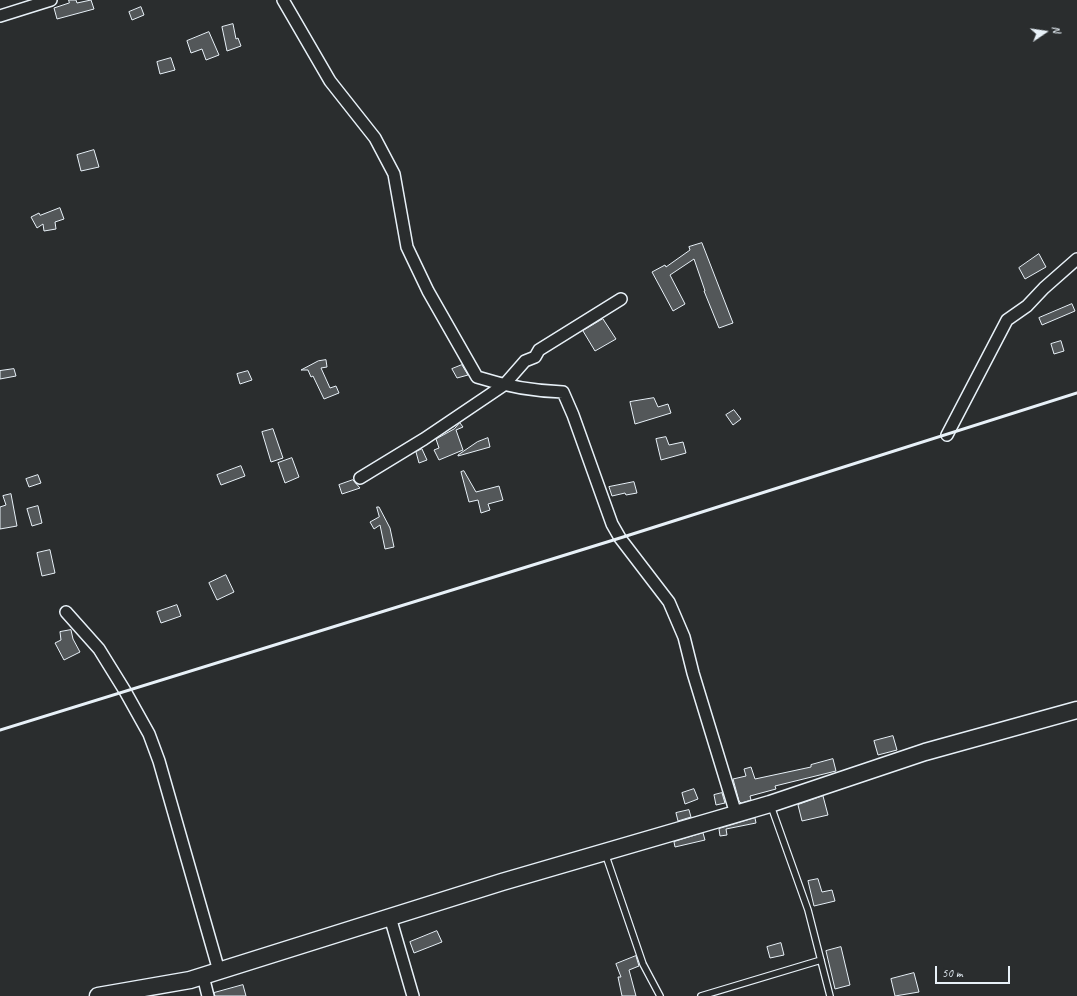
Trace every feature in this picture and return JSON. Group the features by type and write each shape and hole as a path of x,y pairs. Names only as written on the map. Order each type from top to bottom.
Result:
{"main road":[{"path":"98,996 190,980 390,917 770,804 925,752 1077,710"}],"street":[{"path":"0,16 51,0"},
{"path":"283,0 330,81 375,138 394,174 408,247 428,291 477,377 504,385 542,391 563,392 573,415 612,524 624,544 668,602 684,637 693,674 736,814"},
{"path":"947,435 1007,320 1027,306 1044,288 1077,259"},
{"path":"360,478 424,439 504,385 525,361 535,357 539,350 620,299"},
{"path":"66,612 99,649 149,734 219,971"},
{"path":"390,917 413,996"},
{"path":"203,976 208,996"}],"lane":[{"path":"770,804 808,910 830,996"},
{"path":"605,852 643,964 660,996"},
{"path":"701,996 821,960"}],"building":[{"path":"69,0 76,0 77,3 91,0 94,9 57,19 54,8 69,3"},
{"path":"141,7 144,15 132,20 129,12"},
{"path":"233,24 236,39 238,38 241,46 227,51 222,27"},
{"path":"209,32 219,55 206,60 202,49 191,53 187,41"},
{"path":"171,58 175,70 160,74 157,62"},
{"path":"94,150 99,167 81,171 77,155"},
{"path":"60,208 64,219 55,222 56,229 44,231 43,224 37,228 31,217 39,213 40,215"},
{"path":"702,243 733,323 719,328 704,291 694,259 670,275 685,304 673,311 652,272 665,265 666,267 690,250 689,247"},
{"path":"1039,254 1046,267 1025,279 1019,268"},
{"path":"1072,304 1075,311 1042,325 1039,318"},
{"path":"603,319 616,339 595,351 583,331"},
{"path":"1061,341 1064,351 1054,354 1051,344"},
{"path":"326,360 327,367 321,368 330,388 336,386 339,393 324,399 313,376 311,377 308,370 301,370 318,361"},
{"path":"462,365 468,375 457,378 452,369"},
{"path":"14,369 16,376 0,379 0,371"},
{"path":"248,371 252,380 240,384 237,374"},
{"path":"654,398 658,407 668,404 671,413 635,424 630,402"},
{"path":"734,410 741,419 733,425 726,415"},
{"path":"460,423 463,427 456,430 463,450 439,460 434,450 439,448 436,439 454,429"},
{"path":"273,429 283,458 271,462 262,432"},
{"path":"666,437 669,445 683,442 686,453 661,460 656,439"},
{"path":"488,438 490,447 458,456 477,442"},
{"path":"422,449 427,460 419,463 416,452"},
{"path":"292,458 299,477 285,483 278,463"},
{"path":"241,466 245,476 221,485 217,475"},
{"path":"464,471 476,492 499,486 503,500 488,504 490,510 481,513 478,500 469,502 461,472"},
{"path":"38,475 41,483 29,487 26,479"},
{"path":"353,480 360,488 342,494 339,485"},
{"path":"634,482 637,493 626,495 625,493 612,496 609,487"},
{"path":"11,494 17,526 0,529 0,507 6,505 3,496"},
{"path":"38,506 42,523 32,526 27,509"},
{"path":"377,507 379,507 390,528 394,547 385,549 380,525 374,529 370,522 379,517"},
{"path":"50,550 55,573 42,576 37,553"},
{"path":"226,575 234,592 217,600 209,583"},
{"path":"177,605 181,616 161,623 157,612"},
{"path":"71,630 73,639 80,652 64,660 55,643 61,640 60,632"},
{"path":"893,736 897,750 878,755 874,741"},
{"path":"833,759 836,771 775,786 776,789 750,796 751,800 741,803 739,801 733,779 746,776 744,769 751,767 755,779 811,767 811,765"},
{"path":"694,789 698,799 685,804 682,793"},
{"path":"722,793 725,803 716,805 714,795"},
{"path":"823,796 828,815 802,821 798,805"},
{"path":"689,810 691,817 678,821 676,813"},
{"path":"755,818 756,823 726,829 727,835 720,836 719,829"},
{"path":"703,833 705,840 675,847 674,842"},
{"path":"818,879 822,892 832,890 835,901 814,906 808,881"},
{"path":"437,931 442,942 414,953 410,942"},
{"path":"781,943 784,955 770,958 767,947"},
{"path":"841,947 850,985 835,989 826,951"},
{"path":"636,956 639,966 629,970 636,996 622,996 618,977 621,977 616,964"},
{"path":"914,973 919,992 895,996 891,979"},
{"path":"243,985 246,996 215,996 214,993"}],"railway":[{"path":"0,730 620,538 1077,393"}]}
